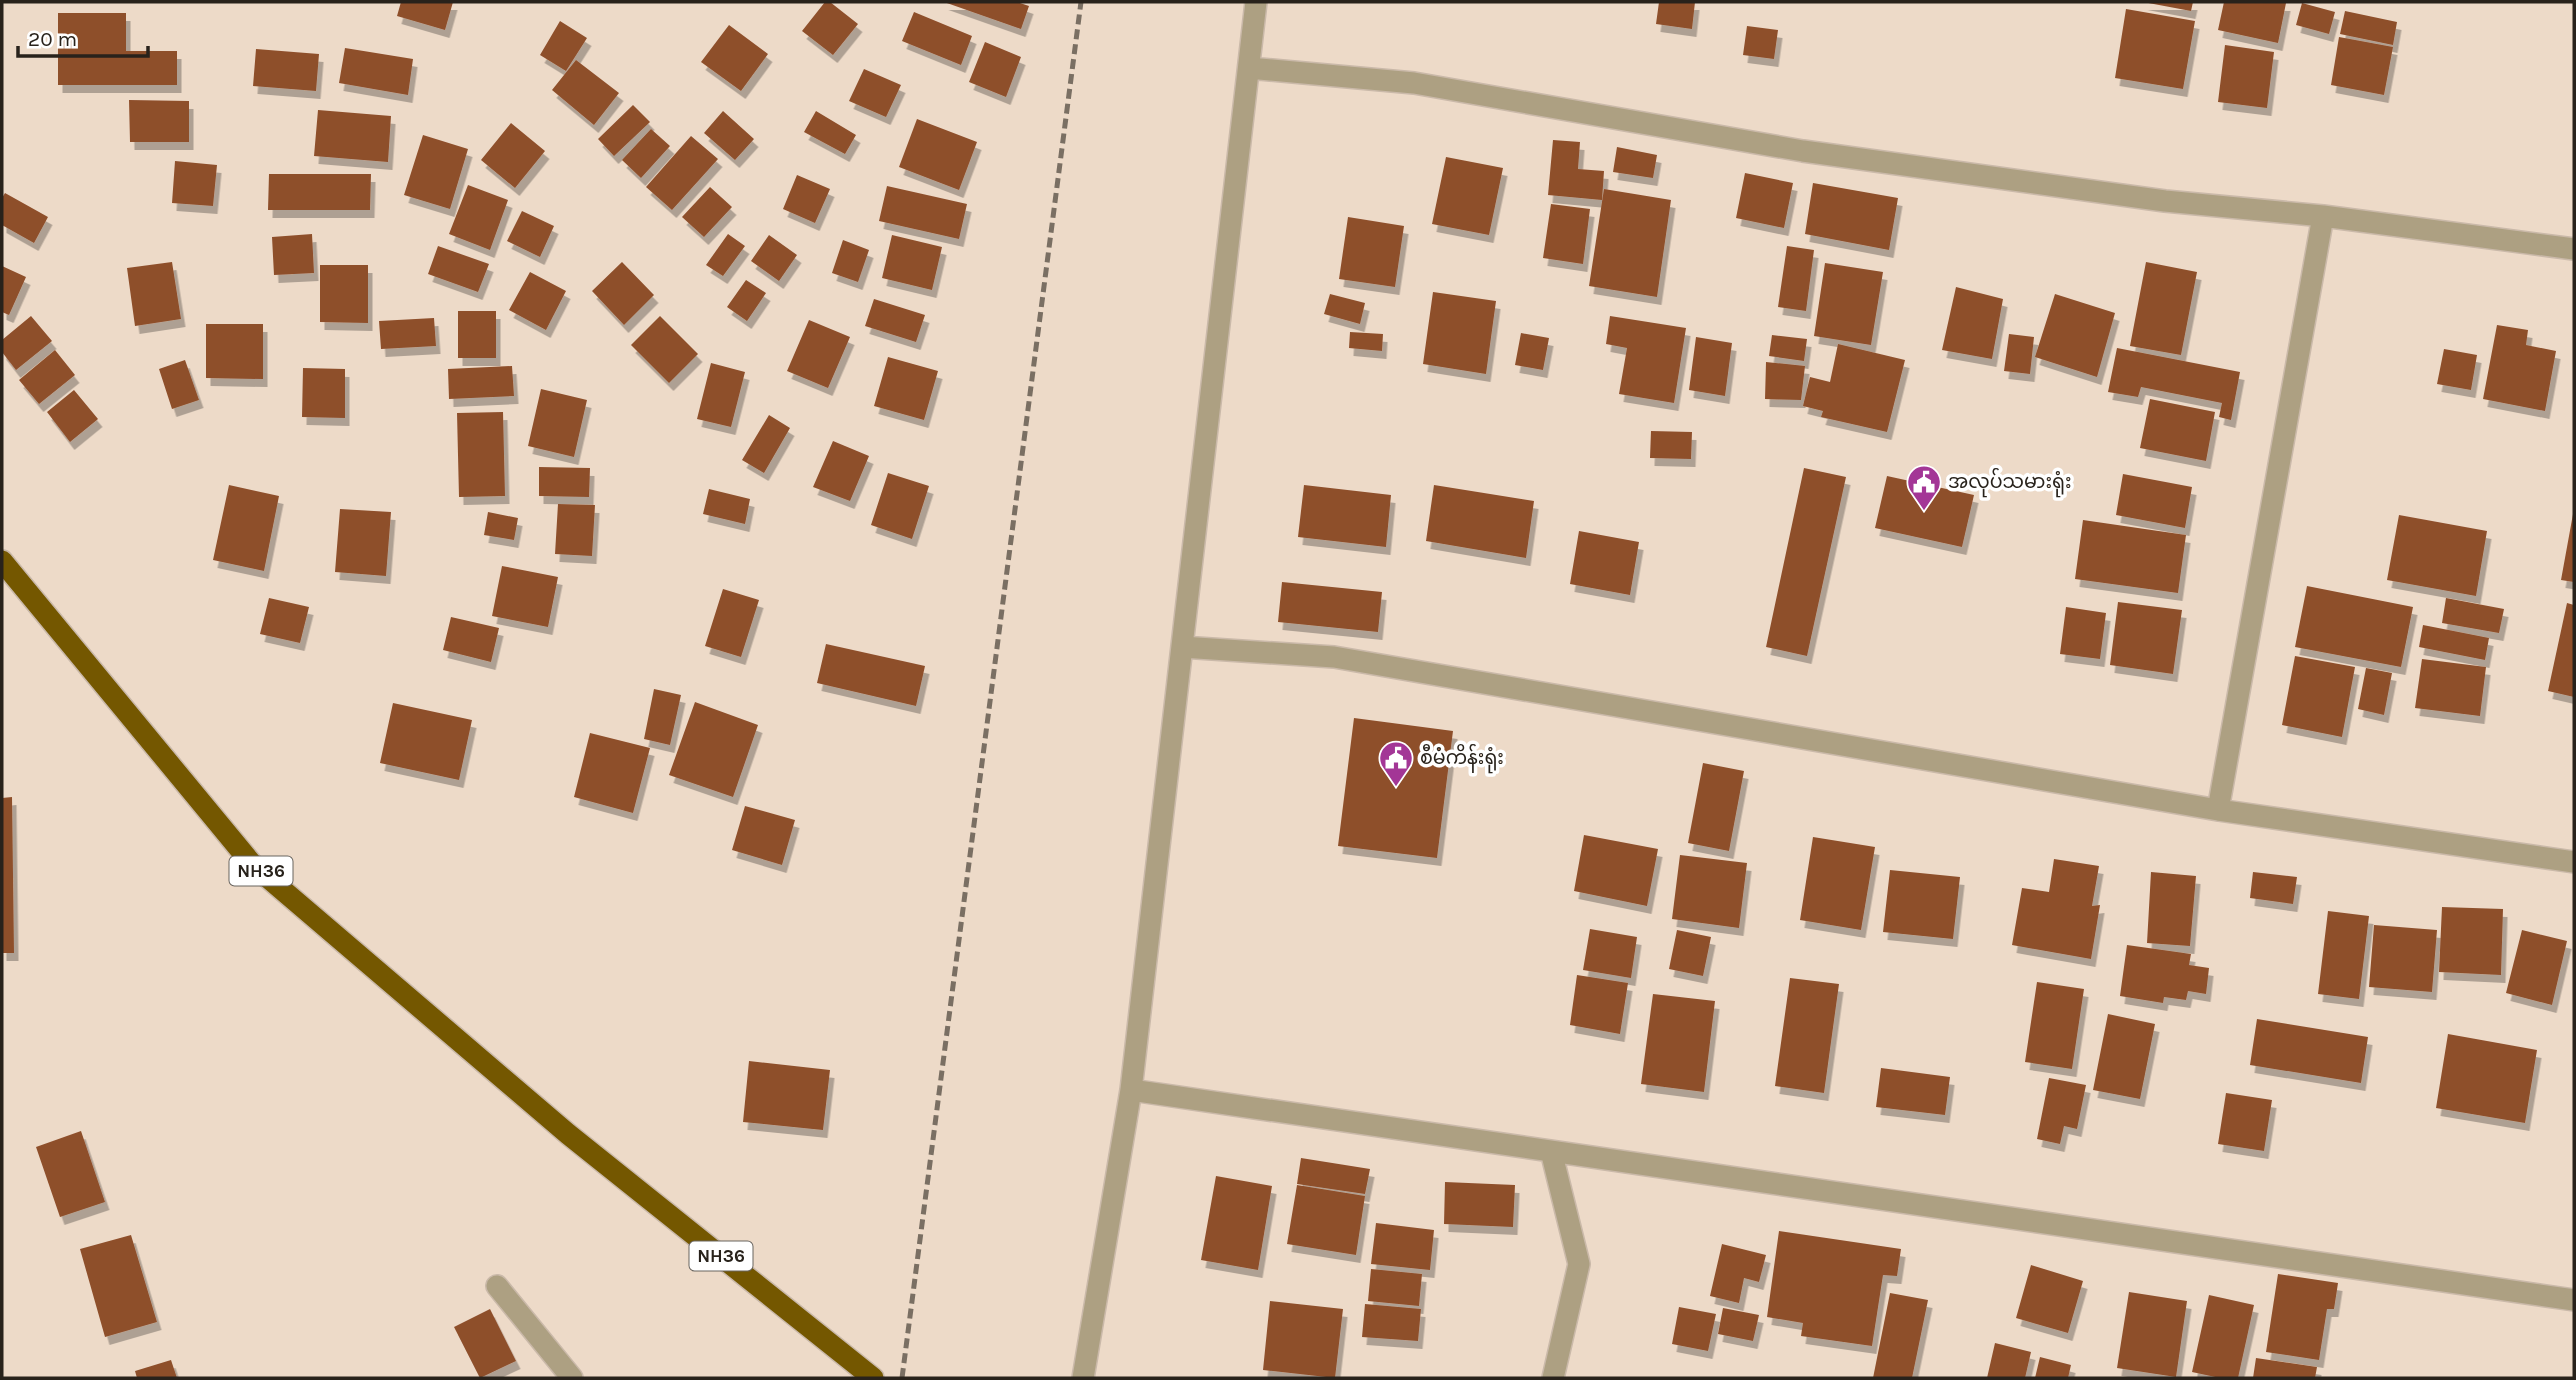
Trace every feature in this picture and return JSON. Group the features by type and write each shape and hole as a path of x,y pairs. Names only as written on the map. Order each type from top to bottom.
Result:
{"highway":[{"name":"NH36","path":"2,561 252,864 568,1134 873,1378"}],"street":[{"path":"1083,1378 1131,1090 1256,2"},
{"path":"1249,68 1414,83 1803,151 2165,201 2323,216 2574,249"},
{"path":"2218,810 2323,216"},
{"path":"1182,647 1334,657 2218,810 2574,862"},
{"path":"1131,1090 2574,1300"},
{"path":"1551,1151 1579,1264 1553,1378"},
{"path":"497,1286 572,1378"}],"building":[{"path":"401,2 453,2 445,30 397,16"},
{"path":"825,2 830,2 858,24 833,55 802,31"},
{"path":"944,2 1017,2 1029,6 1021,29"},
{"path":"1659,2 1695,2 1692,29 1656,24"},
{"path":"2143,2 2193,2 2191,11"},
{"path":"2224,2 2286,3 2278,43 2218,30"},
{"path":"2302,3 2335,12 2329,34 2296,25"},
{"path":"2126,9 2195,21 2183,89 2115,78"},
{"path":"2345,11 2397,22 2393,45 2340,34"},
{"path":"914,12 972,36 961,65 902,41"},
{"path":"58,13 126,13 126,51 177,51 177,85 58,85"},
{"path":"560,21 587,38 566,71 540,55"},
{"path":"729,25 768,54 741,91 701,62"},
{"path":"1747,26 1778,30 1774,59 1743,55"},
{"path":"2339,37 2393,47 2384,95 2331,85"},
{"path":"985,42 1021,57 1006,97 969,82"},
{"path":"2225,45 2274,52 2267,108 2218,102"},
{"path":"345,48 413,59 408,95 339,83"},
{"path":"256,49 319,54 316,91 253,86"},
{"path":"576,60 619,93 594,125 552,90"},
{"path":"864,69 901,85 886,117 849,101"},
{"path":"129,100 189,101 189,142 130,142"},
{"path":"633,105 650,122 614,156 598,139"},
{"path":"318,110 391,116 388,162 314,156"},
{"path":"723,111 754,139 735,160 704,133"},
{"path":"816,111 856,135 845,154 804,132"},
{"path":"917,119 977,142 959,190 899,167"},
{"path":"511,123 545,151 515,188 481,160"},
{"path":"651,129 670,146 641,178 622,160"},
{"path":"423,135 468,149 450,209 404,195"},
{"path":"691,136 718,159 672,210 646,187"},
{"path":"1553,140 1580,142 1578,169 1604,171 1602,200 1548,195"},
{"path":"1617,147 1657,155 1653,178 1613,172"},
{"path":"1446,157 1503,168 1489,235 1432,224"},
{"path":"175,161 217,165 213,206 172,203"},
{"path":"1745,173 1793,183 1784,228 1736,218"},
{"path":"269,174 371,174 370,210 268,210"},
{"path":"797,175 830,189 815,223 783,209"},
{"path":"1813,183 1898,198 1889,250 1805,234"},
{"path":"468,185 508,200 490,250 449,234"},
{"path":"887,186 967,204 959,239 879,221"},
{"path":"710,187 732,207 704,237 682,217"},
{"path":"1604,189 1671,200 1657,297 1589,286"},
{"path":"5,193 48,217 34,243 2,225 2,198"},
{"path":"1551,204 1590,209 1583,264 1543,258"},
{"path":"522,211 554,226 540,257 507,241"},
{"path":"1348,217 1404,226 1395,287 1339,279"},
{"path":"312,234 314,273 274,275 272,237"},
{"path":"728,234 745,246 723,276 706,265"},
{"path":"769,235 797,255 779,281 751,261"},
{"path":"892,235 942,247 932,290 882,278"},
{"path":"843,240 869,250 858,282 832,273"},
{"path":"438,246 489,264 478,292 428,274"},
{"path":"1787,246 1814,250 1806,311 1778,307"},
{"path":"172,262 181,319 135,326 127,268"},
{"path":"622,262 654,295 624,325 592,291"},
{"path":"2146,262 2197,272 2181,355 2130,346"},
{"path":"1825,263 1883,272 1871,345 1814,336"},
{"path":"320,265 368,265 368,323 320,322"},
{"path":"2,266 26,277 9,315 2,312"},
{"path":"530,272 566,291 546,330 509,310"},
{"path":"746,280 766,293 747,321 727,307"},
{"path":"1956,287 2003,299 1992,359 1942,350"},
{"path":"1433,292 1496,301 1486,374 1423,364"},
{"path":"1330,294 1365,303 1360,324 1324,314"},
{"path":"2055,294 2115,313 2097,377 2035,357"},
{"path":"874,299 925,315 916,342 865,326"},
{"path":"458,311 496,311 496,358 458,358"},
{"path":"31,316 52,341 16,370 2,352 2,340"},
{"path":"660,316 698,354 669,383 631,345"},
{"path":"1610,316 1686,328 1674,403 1619,394 1627,348 1606,344"},
{"path":"434,318 436,346 381,349 379,321"},
{"path":"809,320 850,337 828,388 787,371"},
{"path":"206,324 263,324 263,379 206,378"},
{"path":"2497,325 2528,330 2526,345 2556,351 2545,411 2483,399"},
{"path":"1350,332 1383,334 1382,351 1349,348"},
{"path":"1521,333 1549,338 1543,370 1515,365"},
{"path":"2009,334 2034,337 2030,374 2004,371"},
{"path":"1772,335 1807,339 1804,361 1769,356"},
{"path":"1696,337 1732,343 1725,396 1689,390"},
{"path":"1838,344 1905,360 1887,432 1821,417 1823,411 1803,406 1810,377 1830,382"},
{"path":"2117,348 2240,372 2231,420 2219,417 2222,403 2141,387 2138,397 2108,392"},
{"path":"2444,349 2477,355 2471,390 2437,384"},
{"path":"55,350 75,375 39,404 19,380"},
{"path":"888,357 938,371 924,420 874,406"},
{"path":"185,360 199,400 172,409 159,369"},
{"path":"1766,362 1805,366 1801,400 1765,399"},
{"path":"711,363 745,372 731,427 697,419"},
{"path":"512,366 514,396 449,399 448,369"},
{"path":"303,368 345,369 345,418 302,417"},
{"path":"541,389 587,400 574,457 528,446"},
{"path":"74,390 98,419 70,442 47,412"},
{"path":"2150,399 2215,412 2206,461 2140,448"},
{"path":"503,412 505,496 459,497 457,413"},
{"path":"769,415 790,428 764,473 742,460"},
{"path":"1651,431 1692,432 1691,459 1650,458"},
{"path":"833,441 869,456 850,501 813,487"},
{"path":"539,467 590,468 589,497 539,496"},
{"path":"1804,468 1846,477 1807,656 1766,647"},
{"path":"888,473 929,486 912,539 871,525"},
{"path":"2123,474 2192,487 2185,528 2116,515"},
{"name":"အလုပ်သမားရုံး","path":"1887,476 1974,495 1962,547 1875,528"},
{"path":"229,485 279,496 264,571 213,560"},
{"path":"1304,485 1391,495 1386,547 1298,537"},
{"path":"1434,485 1534,501 1526,558 1426,541"},
{"path":"709,489 750,499 745,524 703,514"},
{"path":"558,504 595,505 592,556 555,554"},
{"path":"340,509 391,512 386,576 335,572"},
{"path":"488,512 518,518 514,540 484,535"},
{"path":"2574,514 2574,582 2561,580"},
{"path":"2399,515 2487,531 2476,596 2387,580"},
{"path":"2083,520 2186,535 2178,593 2075,579"},
{"path":"1579,531 1639,542 1630,595 1570,584"},
{"path":"502,566 558,577 548,627 492,616"},
{"path":"1282,582 1382,592 1378,632 1278,622"},
{"path":"2307,586 2413,607 2401,667 2295,647"},
{"path":"723,589 759,600 741,657 705,646"},
{"path":"269,598 309,607 300,643 260,634"},
{"path":"2446,598 2504,609 2499,633 2442,623"},
{"path":"2118,602 2182,610 2173,674 2110,665"},
{"path":"2567,603 2574,605 2574,697 2548,691"},
{"path":"2066,607 2106,613 2100,659 2060,654"},
{"path":"451,617 499,628 491,662 443,650"},
{"path":"2423,625 2489,638 2485,660 2419,647"},
{"path":"826,644 925,666 916,706 817,683"},
{"path":"2295,656 2355,667 2342,737 2282,725"},
{"path":"2422,659 2486,667 2480,716 2415,708"},
{"path":"2366,668 2392,673 2384,715 2358,709"},
{"path":"654,689 681,695 670,745 644,739"},
{"path":"695,702 758,725 733,797 669,775"},
{"path":"393,703 472,720 459,780 380,763"},
{"name":"စီမံကိန်းရုံး‌","path":"1354,718 1453,731 1437,858 1338,846"},
{"path":"590,733 650,748 633,813 574,797"},
{"path":"1703,763 1744,771 1729,851 1688,843"},
{"path":"12,797 14,953 2,953 2,798"},
{"path":"745,806 795,820 782,865 732,850"},
{"path":"1584,835 1658,849 1647,906 1574,891"},
{"path":"1813,837 1875,847 1861,930 1800,920"},
{"path":"1680,855 1747,863 1739,928 1672,919"},
{"path":"2054,859 2099,866 2092,906 2100,905 2091,959 2012,945 2022,888 2049,892"},
{"path":"1890,870 1960,877 1953,939 1883,932"},
{"path":"2151,872 2196,876 2190,946 2147,943"},
{"path":"2253,872 2297,877 2293,904 2250,898"},
{"path":"2442,907 2503,909 2501,975 2439,972"},
{"path":"2328,911 2369,916 2359,999 2318,994"},
{"path":"2374,925 2437,930 2432,992 2369,987"},
{"path":"1590,929 1637,937 1631,978 1583,970"},
{"path":"1677,930 1711,937 1703,976 1669,969"},
{"path":"2522,930 2567,941 2552,1005 2506,993"},
{"path":"2127,945 2191,954 2189,965 2209,968 2206,994 2188,991 2186,1000 2164,997 2163,1003 2120,996"},
{"path":"1577,975 1628,983 1620,1034 1570,1025"},
{"path":"1790,978 1839,984 1824,1093 1775,1086"},
{"path":"2037,982 2084,989 2072,1069 2025,1062"},
{"path":"1653,994 1715,1001 1704,1092 1641,1084"},
{"path":"2108,1014 2155,1024 2140,1099 2093,1090"},
{"path":"2257,1019 2368,1037 2361,1083 2250,1065"},
{"path":"2448,1034 2537,1050 2525,1123 2436,1108"},
{"path":"749,1061 830,1070 823,1130 743,1122"},
{"path":"1881,1068 1950,1077 1945,1115 1876,1107"},
{"path":"2049,1078 2086,1085 2077,1129 2064,1126 2060,1144 2037,1139"},
{"path":"2226,1093 2272,1100 2264,1151 2218,1144"},
{"path":"81,1131 105,1202 60,1217 36,1147"},
{"path":"1301,1158 1370,1169 1365,1194 1297,1184"},
{"path":"1216,1176 1272,1186 1258,1270 1201,1260"},
{"path":"1445,1182 1515,1185 1513,1227 1444,1224"},
{"path":"1297,1185 1365,1196 1356,1255 1287,1244"},
{"path":"1376,1223 1434,1230 1430,1270 1371,1264"},
{"path":"1779,1231 1901,1249 1897,1276 1883,1275 1872,1346 1801,1336 1803,1323 1767,1317"},
{"path":"131,1235 157,1322 105,1337 80,1249"},
{"path":"1722,1244 1766,1255 1759,1282 1744,1278 1739,1303 1710,1296"},
{"path":"2031,1265 2083,1281 2068,1333 2016,1318"},
{"path":"1371,1269 1422,1274 1419,1306 1368,1301"},
{"path":"2278,1274 2338,1283 2334,1309 2327,1309 2319,1360 2266,1352"},
{"path":"2129,1292 2187,1301 2176,1377 2117,1368"},
{"path":"1890,1293 1928,1300 1912,1378 1873,1378"},
{"path":"2209,1295 2254,1305 2238,1378 2220,1378 2192,1372"},
{"path":"1270,1301 1343,1309 1335,1378 1263,1370"},
{"path":"1365,1304 1421,1309 1418,1341 1362,1337"},
{"path":"1679,1307 1716,1314 1708,1351 1672,1344"},
{"path":"1723,1308 1759,1315 1753,1341 1718,1334"},
{"path":"490,1309 516,1361 480,1378 454,1327"},
{"path":"1995,1343 2031,1352 2025,1378 1987,1378"},
{"path":"2040,1357 2071,1365 2068,1378 2035,1378"},
{"path":"2256,1358 2317,1367 2315,1378 2253,1378"},
{"path":"171,1360 177,1378 137,1378 135,1371"}],"railway":[{"path":"902,1378 1081,2"}],"place":[{"name":"အလုပ်သမားရုံး","path":"1924,512"},
{"name":"စီမံကိန်းရုံး‌","path":"1396,788"}]}
